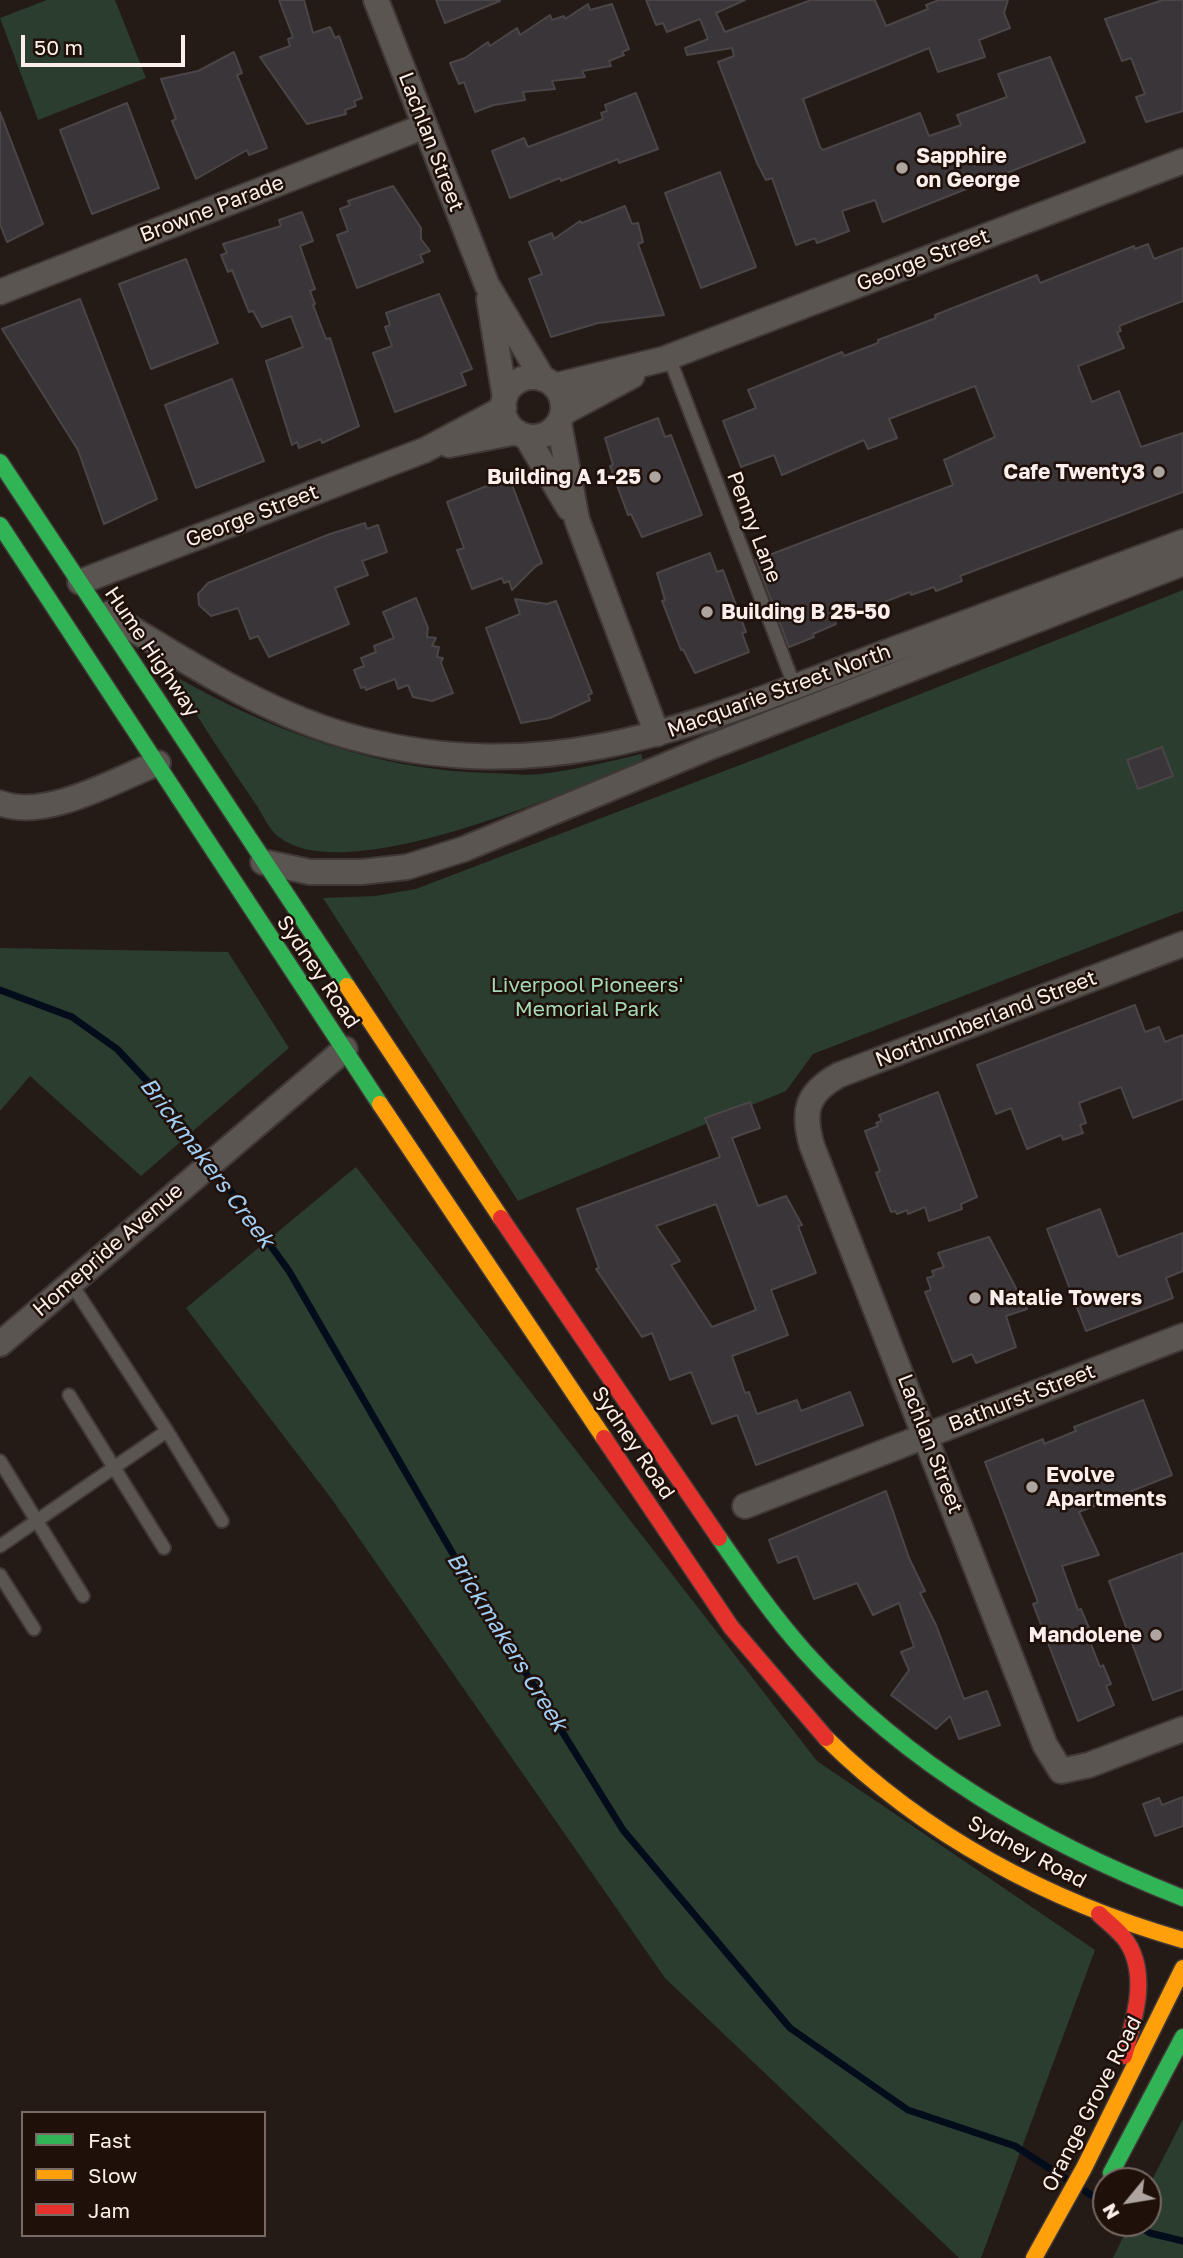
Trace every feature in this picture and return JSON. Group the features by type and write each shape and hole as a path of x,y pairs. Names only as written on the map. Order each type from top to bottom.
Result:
{"highway":[{"name":"Hume Highway","path":"0,462 268,865"},
{"path":"0,525 191,815"},
{"name":"Sydney Road","path":"191,815 532,1265 763,1602 795,1644 868,1715 949,1780 986,1805 1026,1830 1091,1862 1183,1898"},
{"name":"Sydney Road","path":"268,865 359,1038 731,1627 781,1691 842,1754 904,1805 1037,1886 1097,1912 1183,1940"},
{"path":"1097,1912 1126,1940 1135,1955 1138,1973 1135,2014 1111,2116"},
{"name":"Orange Grove Road","path":"1034,2258 1059,2217 1111,2116 1183,1968"},
{"path":"1114,2167 1183,2037"},
{"path":"1164,2074 1183,2056"}],"street":[{"name":"Lachlan Street","path":"376,0 487,285 549,382"},
{"name":"Browne Parade","path":"0,292 425,127"},
{"name":"George Street","path":"561,418 666,358 1183,161"},
{"name":"Lachlan Street","path":"487,285 504,403"},
{"name":"George Street","path":"549,382 666,358"},
{"path":"577,520 521,434 505,417 504,403 516,383 534,377 549,382 560,394 561,418 577,520 657,734"},
{"name":"George Street","path":"80,582 425,450 504,403"},
{"path":"521,434 545,435 561,418"},
{"name":"George Street","path":"425,450 521,434"},
{"name":"Macquarie Street North","path":"99,609 233,688 357,739 459,756 508,758 583,751 713,718 1183,542"},
{"name":"Macquarie Street North","path":"191,815 268,865 310,872 360,872 407,867 464,849 804,710 1183,563"},
{"path":"0,803 9,807 43,808 158,763"},
{"name":"Northumberland Street","path":"806,1113 817,1090 839,1075 1183,944"},
{"name":"Homepride Avenue","path":"0,1344 199,1171 359,1038"},
{"name":"Lachlan Street","path":"806,1113 812,1146 927,1434 1045,1745 1061,1771 1089,1765 1183,1729"},
{"name":"Bathurst Street","path":"745,1506 1183,1336"}],"lane":[{"name":"Penny Lane","path":"666,358 804,710"},
{"path":"71,1283 222,1521"},
{"path":"69,1395 164,1548"},
{"path":"0,1546 167,1432"},
{"path":"0,1461 83,1596"},
{"path":"0,1575 34,1629"}],"green space":[{"path":"47,0 115,0 146,78 38,120 0,18"},
{"name":"Liverpool Pioneers' Memorial Park","path":"1183,590 1183,911 813,1054 786,1091 518,1201 323,898 376,896 416,889 774,752"},
{"path":"171,674 246,713 284,729 363,755 404,764 446,770 528,775 579,768 641,754 643,761 565,793 459,830 405,844 354,852 311,850 279,837 272,830"},
{"path":"0,948 228,952 289,1048 141,1176 30,1076 0,1111"},
{"path":"356,1167 817,1761 1095,1950 981,2258 959,2258 665,1978 331,1498 186,1308"},
{"path":"1183,2119 1183,2258 1113,2258 1123,2237 1162,2237 1162,2167 1159,2167"}],"building":[{"path":"279,0 304,0 313,33 330,27 335,38 339,36 362,98 354,101 356,106 345,110 346,114 307,124 260,57 290,46 288,39 293,37"},
{"path":"436,0 499,0 500,1 445,23"},
{"path":"646,0 745,0 716,13 725,32 811,0 875,0 886,26 928,9 926,5 939,0 1008,0 1004,13 1010,28 979,40 985,57 938,72 929,48 803,99 820,147 823,150 920,113 929,136 961,125 957,115 1007,97 998,74 1050,57 1085,142 883,222 875,200 842,211 849,231 817,243 815,238 796,245 772,178 766,180 757,163 718,62 734,56 732,48 687,55 685,48 708,39 700,19 667,32 663,23 656,25"},
{"path":"1163,0 1183,0 1183,111 1146,122 1136,97 1145,94 1131,58 1122,61 1105,19"},
{"path":"588,4 590,10 612,4 629,49 622,52 624,55 609,61 611,66 582,71 585,77 552,81 555,89 523,92 525,100 494,105 475,112 464,82 459,84 450,63 465,58 488,42 490,46 517,28 520,35 550,15 552,20 564,16 565,19"},
{"path":"234,52 242,73 237,75 267,148 249,155 247,150 196,179 172,121 176,119 161,79 198,71"},
{"path":"636,93 658,149 619,163 618,159 561,181 560,178 510,198 492,151 524,138 528,147 603,119 601,113 607,111 605,105"},
{"path":"127,103 159,188 92,214 60,130"},
{"path":"0,112 43,224 7,242 0,224"},
{"path":"720,172 756,267 701,288 665,193"},
{"path":"393,186 421,228 421,239 430,251 420,255 423,262 357,288 337,235 348,231 340,209 350,205 348,201"},
{"path":"625,206 632,224 638,223 643,242 638,244 664,315 598,323 551,337 529,279 542,274 529,242 552,233 554,239 580,221 582,223"},
{"path":"302,212 313,241 300,246 315,289 310,291 315,304 313,305 326,339 330,338 359,426 322,443 321,439 299,448 297,442 292,445 266,361 303,347 291,316 262,327 253,311 249,312 232,270 228,272 221,255 227,253 223,244 281,226 279,220"},
{"path":"1148,244 1154,259 1183,248 1183,301 1119,326 1121,331 1117,332 1124,348 1078,366 1092,402 1119,391 1141,447 1183,433 1183,492 960,576 962,581 936,591 934,587 911,595 910,592 835,621 836,624 813,634 814,637 789,647 756,560 953,485 944,460 995,437 975,386 889,419 897,438 868,449 864,440 782,475 774,455 741,467 723,421 756,408 748,390 842,352 844,356 878,343 878,340 936,318 935,315 1037,275 1040,283 1134,246 1135,249"},
{"path":"186,259 218,343 151,369 119,284"},
{"path":"439,294 472,369 461,373 466,385 395,412 373,353 392,346 385,327 390,325 386,313"},
{"path":"80,299 157,499 104,524 78,450 2,329"},
{"path":"232,379 264,461 196,488 165,405"},
{"name":"Building A 1-25","path":"658,418 665,437 671,435 702,515 642,537 631,514 628,515 610,466 613,465 605,438"},
{"path":"509,477 542,563 512,590 509,581 504,583 502,578 472,589 457,550 464,548 447,502"},
{"path":"365,523 367,529 378,525 387,552 362,561 368,575 335,588 349,624 269,657 258,636 250,639 238,608 211,616 199,605 198,594 208,583 330,534"},
{"name":"Building B 25-50","path":"710,553 717,572 723,570 746,632 742,633 749,652 695,673 683,649 681,650 662,601 665,600 657,573"},
{"path":"416,598 428,628 427,637 436,638 432,646 439,647 437,657 443,658 441,663 453,693 432,701 413,697 408,685 398,689 395,679 366,690 365,687 361,688 354,670 364,666 361,658 376,652 374,646 394,638 383,612"},
{"path":"515,599 547,604 556,601 592,693 588,695 590,700 550,718 521,723 486,628 520,614"},
{"path":"1162,747 1173,776 1138,789 1127,760"},
{"path":"1135,1005 1145,1032 1159,1027 1165,1042 1183,1035 1183,1099 1133,1118 1121,1087 1079,1103 1086,1123 1080,1125 1083,1133 1063,1140 1061,1135 1027,1149 1011,1108 996,1114 977,1065"},
{"path":"938,1092 977,1197 961,1204 962,1209 929,1221 925,1207 908,1214 907,1210 897,1214 895,1211 891,1212 876,1173 880,1171 865,1131 878,1126 876,1123 882,1121 879,1115"},
{"path":"750,1102 760,1128 732,1138 758,1206 786,1196 802,1225 798,1226 816,1273 771,1290 788,1335 732,1356 745,1393 749,1392 757,1414 797,1400 801,1411 850,1392 863,1425 756,1465 737,1415 712,1424 691,1372 670,1380 652,1333 642,1337 596,1269 599,1268 577,1209 720,1157 705,1118","holes":["716,1204 756,1310 712,1327 671,1265 680,1261 656,1226"]},
{"path":"1100,1209 1118,1257 1183,1233 1183,1271 1166,1278 1173,1298 1086,1331 1047,1229"},
{"name":"Natalie Towers","path":"989,1237 1027,1309 1006,1316 1016,1347 976,1363 972,1354 953,1362 925,1292 931,1290 927,1278 934,1276 932,1271 944,1267 938,1253"},
{"name":"Evolve Apartments","path":"1143,1400 1172,1475 1079,1512 1099,1555 1062,1566 1078,1610 1081,1609 1089,1628 1085,1629 1100,1667 1103,1665 1111,1684 1106,1686 1114,1705 1078,1721 1033,1604 1038,1602 985,1462 1043,1439 1044,1444 1076,1431 1074,1427"},
{"path":"886,1491 909,1558 925,1591 920,1593 936,1625 964,1699 987,1691 1000,1725 959,1739 950,1716 936,1729 891,1695 909,1670 901,1652 914,1647 899,1603 873,1615 857,1583 814,1599 797,1556 778,1563 769,1540"},
{"name":"Mandolene","path":"1183,1553 1183,1689 1153,1700 1109,1581"},
{"path":"1183,1797 1183,1826 1155,1836 1143,1804 1159,1798 1162,1805"}],"waterway":[{"name":"Brickmakers Creek","path":"0,990 72,1017 117,1049 164,1099 289,1271 464,1573 623,1830 790,2028 908,2110 1015,2146 1066,2179"},
{"name":"Brickmakers Creek","path":"1085,2191 1092,2196"},
{"name":"Brickmakers Creek","path":"1162,2236 1183,2241"}],"traffic: fast":[{"path":"0,462 347,986"},
{"path":"0,525 380,1104"},
{"path":"719,1538 805,1652 845,1693 932,1766 1028,1826 1130,1876 1183,1898"},
{"path":"1114,2167 1183,2037"}],"traffic: slow":[{"path":"347,986 501,1218"},
{"path":"380,1104 604,1438"},
{"path":"826,1738 905,1806 992,1862 1085,1906 1183,1940"},
{"path":"1034,2258 1084,2168 1183,1968"}],"traffic: jam":[{"path":"501,1218 719,1538"},
{"path":"604,1438 731,1627 826,1738"},
{"path":"1099,1914 1127,1942 1137,1969 1138,1998 1124,2056"}],"place":[{"name":"Sapphire on George","path":"902,168"},
{"name":"Cafe Twenty3","path":"1159,472"},
{"name":"Building A 1-25","path":"655,477"},
{"name":"Building B 25-50","path":"707,612"},
{"name":"Natalie Towers","path":"975,1298"},
{"name":"Evolve Apartments","path":"1032,1487"},
{"name":"Mandolene","path":"1156,1635"}]}
